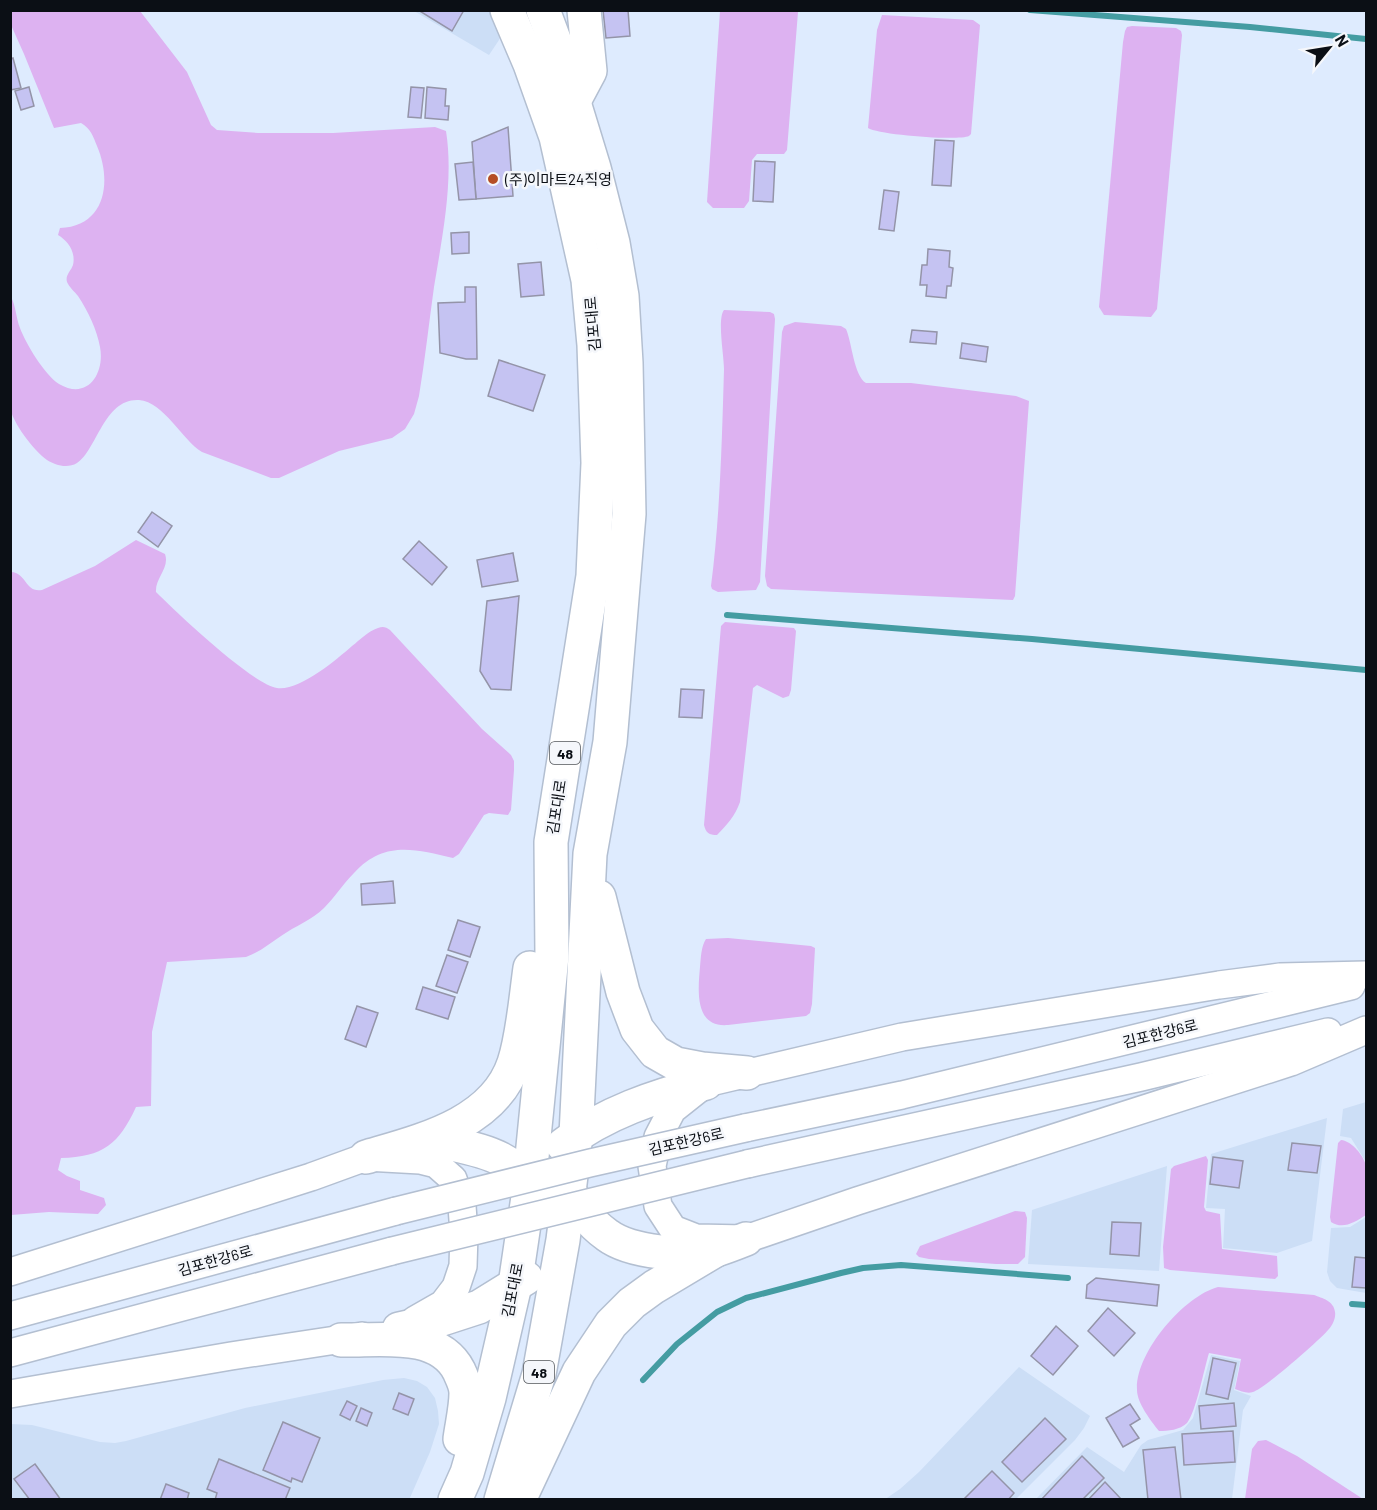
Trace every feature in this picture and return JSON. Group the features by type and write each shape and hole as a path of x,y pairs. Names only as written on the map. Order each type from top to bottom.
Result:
{"main road":[{"name":"김포대로","path":"501,1500 539,1374 563,1240 576,1135 590,854 610,742 629,514 622,296 613,243 574,101 543,10"},
{"path":"574,101 590,71 584,10"},
{"name":"김포대로","path":"455,1500 467,1473 489,1398 540,1167 535,1123 552,956 550,842 593,576 598,463 594,345 588,280 556,137 508,11"},
{"path":"366,1156 428,1139 484,1107 497,1094 510,1073 515,1060 550,842"},
{"path":"590,854 613,956 637,1029 655,1052 676,1064 747,1073"},
{"path":"540,1167 576,1135 628,1108 668,1093 706,1083"},
{"path":"428,1139 486,1151 516,1166 540,1167 569,1191 582,1212 608,1236 636,1247 659,1252 692,1253 716,1250"},
{"path":"399,1329 439,1320 479,1306 534,1272 563,1240 544,1195 540,1167"},
{"path":"519,1500 579,1372 611,1324 632,1303 654,1287 716,1250 746,1239"},
{"path":"341,1340 415,1341 431,1345 443,1352 455,1365 466,1391 448,1500"}],"street":[{"path":"1366,975 1280,977 1219,985 902,1037 706,1083 672,1110 658,1137 652,1166 658,1206 673,1229 696,1238 746,1239 857,1201 1291,1062 1366,1030"},
{"name":"김포한강6로","path":"10,1316 396,1211 590,1163 902,1095 1366,982"},
{"path":"10,1353 392,1251 747,1164 1141,1077 1366,1023"},
{"path":"10,1272 310,1177 366,1156 420,1160 436,1164 453,1179 462,1206 463,1266 456,1287 443,1304 399,1329 10,1394"}],"shaded area":[{"path":"11,10 140,11 187,72 211,125 217,130 258,133 333,133 435,127 446,131 449,170 443,229 419,396 414,414 405,429 392,438 339,451 279,478 271,478 202,452 157,407 139,400 117,407 77,463 69,466 57,465 36,450 19,428 10,407 11,297 27,342 36,358 53,379 69,388 78,389 92,382 100,366 99,341 85,308 67,282 67,275 74,260 68,244 58,235 60,228 75,225 87,219 96,210 104,187 104,173 102,159 87,128 81,123 54,128 11,25"},
{"path":"797,10 798,12 787,150 784,154 757,154 752,160 749,201 744,208 713,208 707,202 720,11"},
{"path":"414,11 496,11 502,30 499,40 489,55"},
{"path":"882,15 973,20 980,25 969,136 918,137 868,128 877,30"},
{"path":"1127,27 1176,28 1181,31 1182,35 1157,309 1151,317 1104,315 1099,307 1123,42"},
{"path":"724,310 770,312 774,314 775,319 760,582 756,590 718,592 711,586 720,478 724,369 721,321"},
{"path":"795,322 841,326 846,329 856,367 866,383 911,383 1016,396 1029,401 1013,600 771,589 767,586 765,576 782,332 784,326"},
{"path":"136,540 165,554 166,564 156,592 197,631 265,684 277,688 296,685 327,666 374,629 383,627 390,630 482,729 511,755 514,770 511,810 508,815 489,813 484,815 459,854 453,858 413,850 388,851 377,855 354,873 319,912 251,955 167,962 152,1032 151,1106 136,1107 123,1130 108,1146 88,1155 61,1158 58,1170 80,1181 80,1190 104,1198 106,1205 98,1214 49,1212 11,1215 11,572 20,576 32,589 42,590 95,566"},
{"path":"725,622 794,628 796,631 789,696 783,698 757,685 753,688 740,802 730,820 717,835 714,835 707,832 704,825 721,626"},
{"path":"728,938 815,948 810,1013 806,1016 728,1025 717,1024 709,1020 700,1006 699,996 702,949 706,939"},
{"path":"1366,1102 1366,1162 1351,1138 1340,1136 1343,1109"},
{"path":"1327,1118 1312,1241 1277,1253 1223,1248 1225,1209 1206,1208 1211,1154"},
{"path":"1341,1140 1353,1146 1363,1158 1367,1171 1368,1190 1366,1215 1344,1225 1331,1222 1330,1217 1338,1143"},
{"path":"1206,1156 1208,1160 1204,1207 1206,1211 1220,1214 1222,1249 1277,1256 1278,1276 1275,1279 1164,1268 1163,1247 1171,1169"},
{"path":"1167,1166 1159,1271 1028,1264 1032,1210"},
{"path":"1015,1211 1025,1212 1027,1218 1025,1257 1018,1264 929,1259 916,1254 920,1246"},
{"path":"1366,1217 1366,1293 1337,1288 1330,1281 1327,1272 1331,1228 1350,1227"},
{"path":"1218,1287 1314,1295 1332,1305 1335,1319 1329,1329 1304,1353 1253,1392 1235,1389 1241,1359 1209,1353 1197,1400 1187,1423 1177,1429 1159,1431 1139,1400 1137,1390 1144,1360 1164,1328 1177,1314 1205,1292"},
{"path":"1211,1355 1240,1361 1234,1390 1251,1396 1243,1410 1232,1499 1035,1500 1087,1447 1124,1472 1141,1445 1148,1440 1183,1430 1193,1418"},
{"path":"1019,1367 1090,1416 1075,1440 1016,1499 884,1500 919,1472"},
{"path":"404,1378 417,1381 427,1387 435,1398 439,1424 430,1452 409,1500 11,1499 10,1424 32,1425 100,1442 115,1443 245,1408 383,1380"},
{"path":"1266,1440 1297,1456 1363,1499 1245,1499 1252,1449 1258,1441"}],"building":[{"path":"418,10 464,10 452,31"},
{"path":"603,10 628,10 630,36 606,38"},
{"path":"13,58 21,88 10,90 10,59"},
{"path":"29,87 34,106 21,110 15,91"},
{"path":"411,87 424,88 421,118 408,117"},
{"path":"427,87 446,89 445,106 449,106 448,120 425,118"},
{"name":"(주)이마트24직영","path":"508,127 513,196 476,199 472,142"},
{"path":"935,140 954,141 951,186 932,185"},
{"path":"755,161 775,162 773,202 753,201"},
{"path":"473,162 476,199 459,200 455,164"},
{"path":"884,190 899,192 894,231 879,229"},
{"path":"469,232 469,253 452,254 451,233"},
{"path":"928,249 950,251 949,267 953,268 951,286 947,286 946,298 926,296 927,285 920,285 922,265 927,265"},
{"path":"541,262 544,295 521,297 518,264"},
{"path":"465,287 476,287 477,359 440,353 438,303 465,302"},
{"path":"912,330 937,332 936,344 910,342"},
{"path":"962,343 988,347 986,362 960,358"},
{"path":"499,360 545,375 533,411 488,396"},
{"path":"152,512 172,526 158,547 138,532"},
{"path":"419,541 447,567 432,585 403,559"},
{"path":"513,553 518,581 482,587 477,560"},
{"path":"519,596 511,690 491,689 480,671 487,601"},
{"path":"681,689 704,690 702,718 679,717"},
{"path":"393,881 395,903 362,905 361,884"},
{"path":"458,920 480,927 470,957 448,950"},
{"path":"447,955 468,962 457,993 436,986"},
{"path":"423,987 455,997 448,1019 416,1009"},
{"path":"357,1006 378,1013 366,1047 345,1039"},
{"path":"1292,1143 1321,1146 1317,1173 1288,1170"},
{"path":"1213,1157 1243,1161 1239,1188 1210,1184"},
{"path":"1112,1222 1141,1223 1139,1256 1110,1254"},
{"path":"1355,1257 1366,1258 1366,1288 1352,1287"},
{"path":"1096,1278 1159,1285 1157,1306 1086,1298 1087,1285"},
{"path":"1108,1308 1135,1333 1114,1356 1088,1331"},
{"path":"1056,1326 1078,1346 1053,1375 1031,1356"},
{"path":"1213,1358 1236,1363 1228,1399 1206,1394"},
{"path":"399,1393 414,1399 408,1415 393,1409"},
{"path":"347,1401 357,1406 350,1420 340,1415"},
{"path":"1234,1403 1236,1426 1201,1429 1199,1406"},
{"path":"1130,1404 1140,1419 1130,1425 1139,1438 1123,1447 1106,1418"},
{"path":"361,1408 372,1413 367,1426 356,1421"},
{"path":"1045,1418 1066,1439 1022,1482 1002,1462"},
{"path":"283,1422 320,1438 302,1482 292,1478 291,1482 263,1470"},
{"path":"1233,1431 1235,1462 1184,1465 1182,1434"},
{"path":"1175,1447 1181,1500 1148,1500 1143,1450"},
{"path":"1082,1456 1104,1478 1082,1500 1041,1500"},
{"path":"219,1459 290,1488 285,1500 215,1500 217,1493 207,1489"},
{"path":"35,1464 61,1500 30,1500 14,1479"},
{"path":"992,1471 1014,1493 1008,1500 963,1500"},
{"path":"1105,1482 1122,1500 1088,1500"},
{"path":"166,1484 189,1493 187,1500 160,1500"}],"waterway":[{"path":"1030,10 1250,27 1366,39"},
{"path":"727,615 1032,639 1366,670"},
{"path":"643,1380 677,1344 717,1312 746,1298 841,1273 863,1268 901,1265 1068,1278"},
{"path":"1352,1304 1366,1305"}],"place":[{"name":"(주)이마트24직영","path":"493,179"}]}
